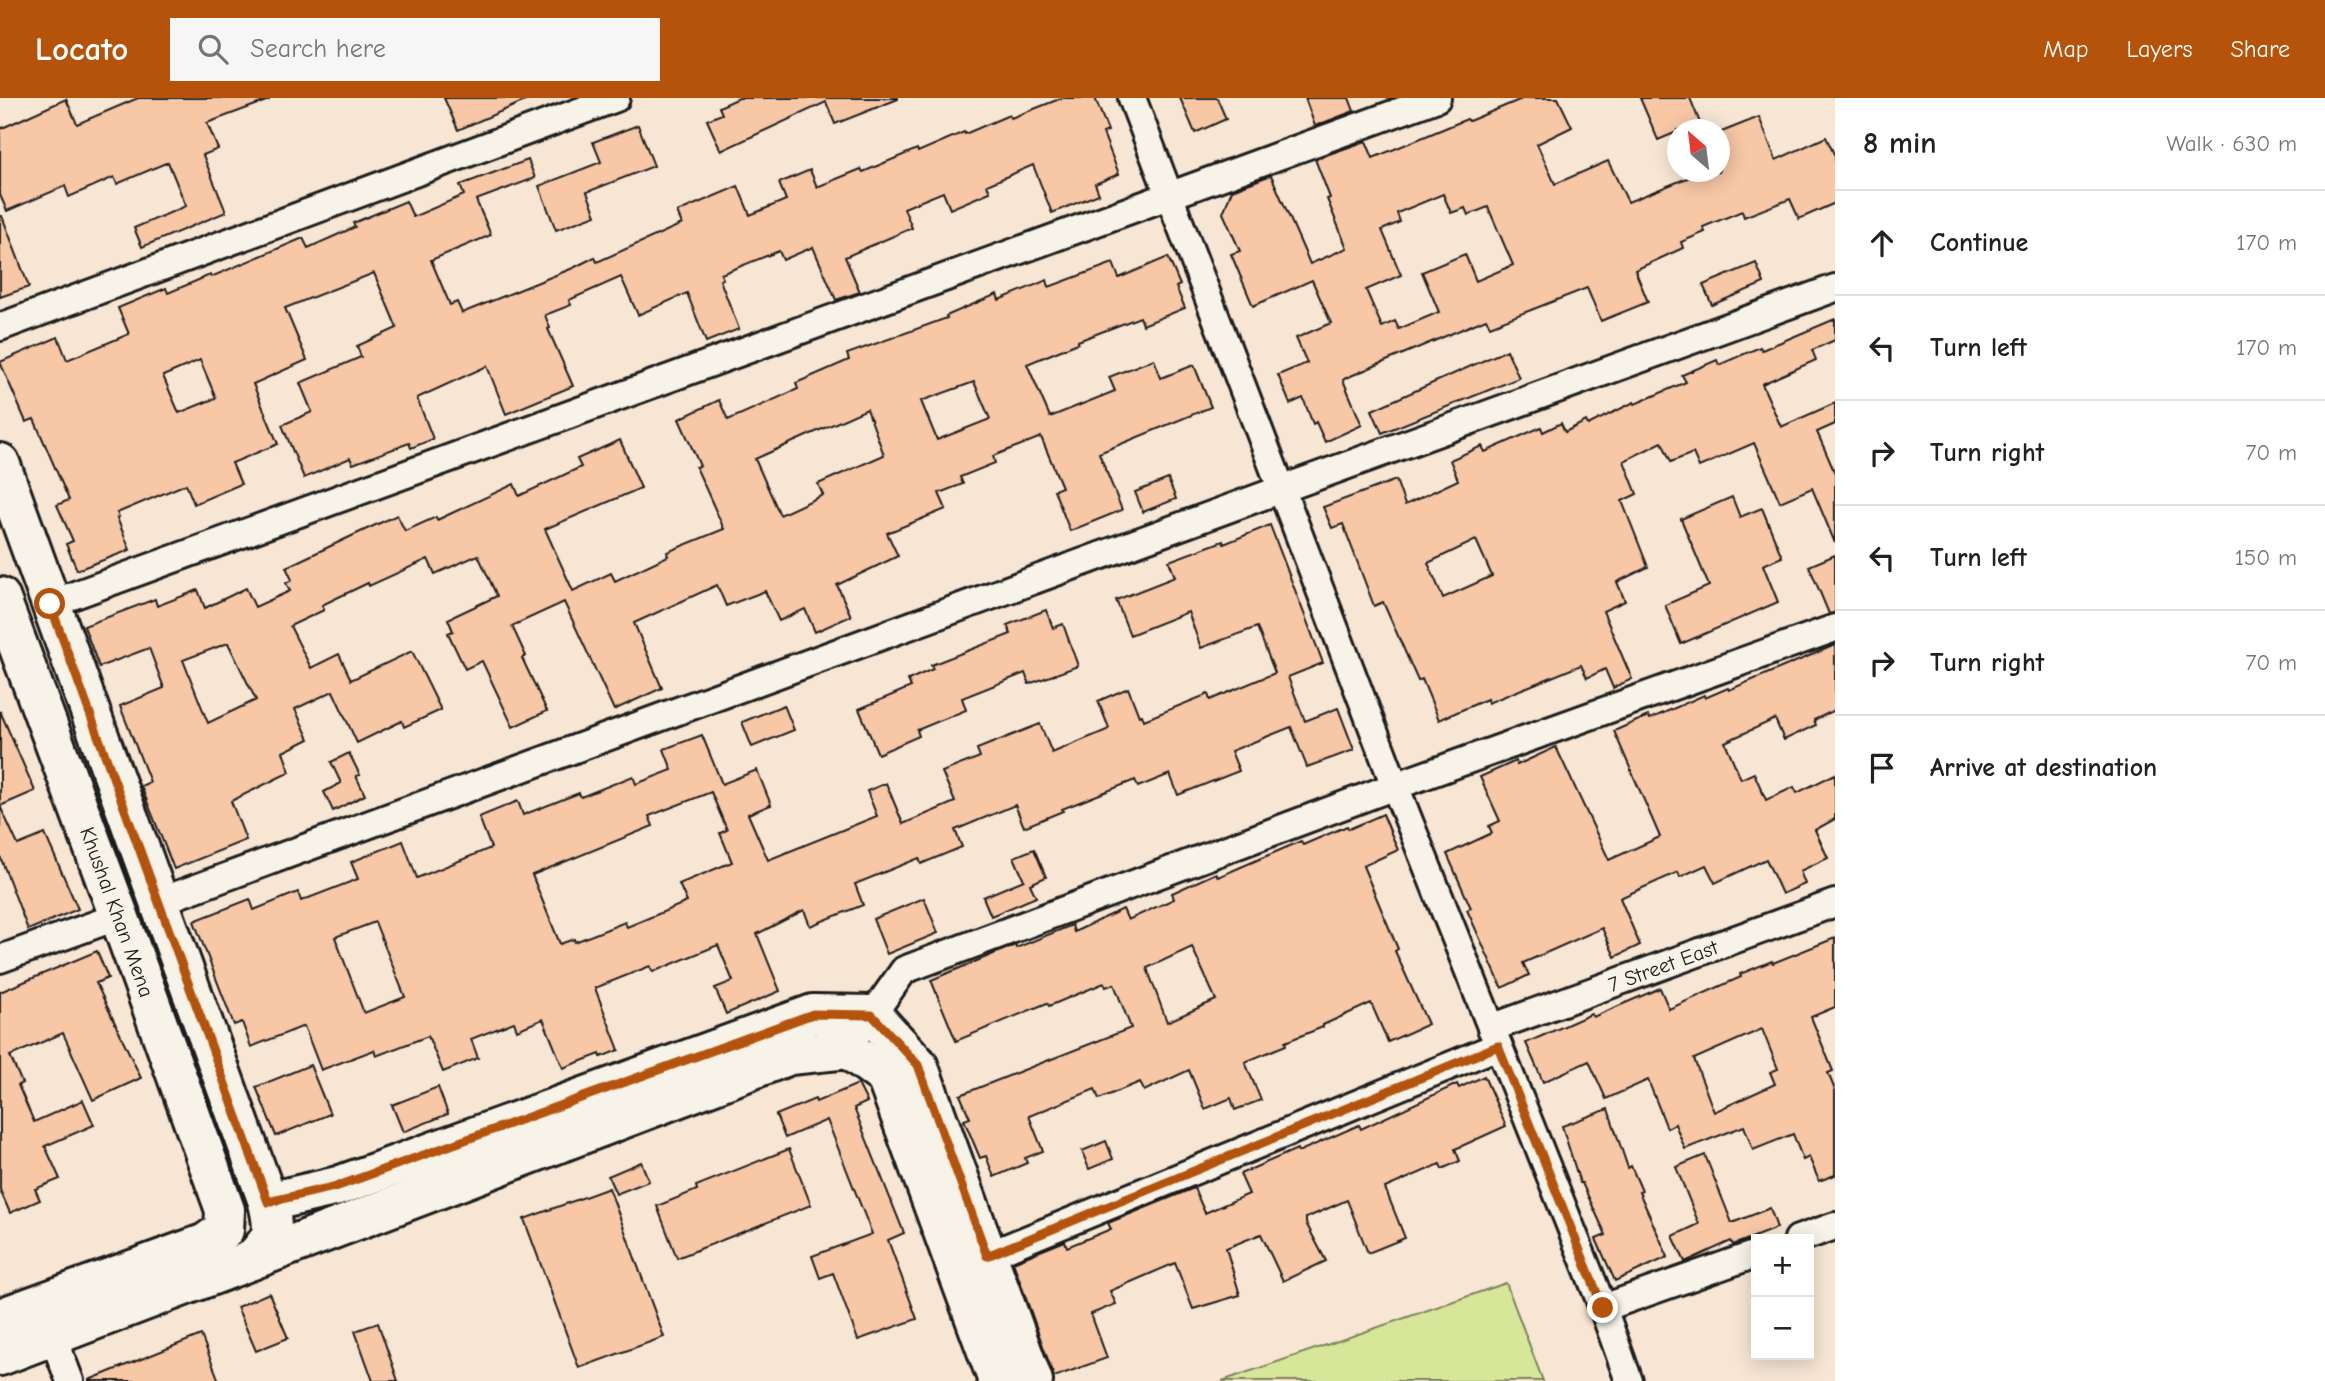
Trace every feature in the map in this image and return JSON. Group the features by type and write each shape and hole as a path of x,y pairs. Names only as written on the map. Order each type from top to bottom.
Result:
{"street":[{"path":"0,327 616,98"},
{"path":"1132,98 1395,786 1603,1308 1629,1381"},
{"path":"50,604 1437,98"},
{"path":"158,902 1835,288"},
{"path":"0,463 268,1202 274,1226 268,1243 252,1260"},
{"name":"Khushal Khan Mena","path":"2,1346 206,1243 225,1230 225,1210 119,916 3,616"},
{"path":"848,1049 904,970 1395,786 1835,628"},
{"name":"7 Street East","path":"971,1262 1495,1037 1835,903"},
{"path":"0,959 119,916"},
{"path":"268,1202 338,1186 813,1014 872,1015 918,1065 971,1262 998,1381"},
{"path":"2,1346 53,1337 790,1055 848,1049 886,1077 971,1262 1033,1381"},
{"path":"1812,1234 1835,1226"},
{"path":"1603,1308 1751,1256"},
{"path":"53,1337 70,1381"}],"green space":[{"path":"1506,1283 1543,1381 1222,1381"}],"building":[{"path":"138,98 269,98 207,123 218,149 203,155 226,212 142,247 134,228 186,206 168,162 117,184 114,177 69,197 65,186 7,211 0,195 0,129 66,99 77,124"},
{"path":"444,98 532,98 458,130"},
{"path":"739,98 898,99 835,124 826,102 721,151 707,120 722,114 719,107"},
{"path":"1062,98 1095,98 1108,131 1103,133 1119,174 1095,184 1099,194 1052,213 1033,165 987,185 990,192 950,209 943,192 904,208 912,228 845,257 860,292 836,300 813,247 783,260 779,251 721,274 723,279 720,280 739,329 706,342 687,293 638,315 621,277 569,300 571,305 545,315 550,328 548,329 573,386 506,414 487,366 417,398 433,439 411,448 409,443 353,464 350,458 304,478 282,425 312,412 300,383 361,357 357,346 397,328 374,273 285,308 307,360 253,384 278,444 232,463 241,484 194,504 186,484 117,513 130,550 77,570 66,544 73,541 57,505 69,500 34,419 26,422 0,362 58,337 67,360 129,334 118,308 166,288 168,293 210,275 211,277 303,238 308,248 355,227 353,223 406,201 413,217 464,195 460,185 528,160 535,178 476,200 491,235 431,260 450,305 457,302 462,313 595,257 597,262 682,224 677,212 738,186 750,215 786,200 779,183 810,170 817,187 861,169 863,172 917,149 918,152 1009,115 1011,118","holes":["200,360 216,398 179,413 163,376"]},
{"path":"1180,98 1217,98 1226,119 1195,133"},
{"path":"1305,98 1349,98 1354,111 1315,126"},
{"path":"1524,98 1558,98 1572,127 1537,144 1555,184 1608,161 1628,202 1677,182 1730,182 1730,129 1759,117 1776,160 1826,137 1835,156 1835,203 1799,219 1790,199 1744,217 1742,211 1703,227 1705,232 1681,242 1683,248 1635,270 1648,302 1601,321 1587,288 1490,326 1486,319 1346,378 1343,380 1362,425 1325,442 1316,422 1313,424 1303,398 1290,404 1278,375 1307,363 1296,338 1331,323 1312,280 1253,306 1231,254 1240,251 1223,213 1232,190 1271,175 1310,264 1347,248 1327,199 1330,198 1315,159 1366,141 1373,158 1467,119 1469,121","holes":["1443,194 1451,213 1465,208 1468,215 1488,207 1513,265 1476,281 1465,254 1422,272 1439,312 1399,329 1395,321 1382,327 1366,290 1401,275 1382,230 1400,222 1397,213"]},
{"path":"1640,98 1690,98 1698,119 1667,119 1667,136 1658,140"},
{"path":"638,125 654,166 587,192 596,215 556,230 539,186 601,162 593,142"},
{"path":"0,216 29,287 0,297"},
{"path":"1168,257 1180,285 1176,287 1185,308 1143,325 1140,317 1027,364 1050,417 1115,391 1109,377 1154,359 1161,378 1194,365 1211,407 1099,453 1122,510 1070,531 1054,490 1062,487 1041,437 993,456 995,463 960,477 963,484 939,493 946,509 887,533 898,556 837,585 851,616 815,632 805,609 779,621 765,591 726,606 717,585 634,623 662,688 614,710 564,602 512,626 526,656 522,658 547,711 513,727 482,661 465,669 448,633 453,631 448,619 497,596 478,555 435,574 428,559 322,605 324,610 290,626 311,668 339,654 351,680 412,651 441,710 404,727 402,721 357,743 333,691 295,709 309,739 283,752 290,772 231,801 246,840 174,869 141,786 150,782 120,706 164,688 149,648 99,667 84,626 155,599 157,606 198,590 205,608 246,588 255,607 290,591 286,583 292,580 286,567 397,515 405,531 436,517 437,520 514,484 519,496 581,467 577,459 620,440 641,488 545,529 573,591 611,573 615,581 668,556 667,552 724,529 696,467 700,466 679,419 719,400 728,420 798,389 796,383 849,360 847,354 947,318 946,316 997,294 999,300 1047,280 1049,287 1113,263 1119,278","holes":["974,382 990,419 937,440 921,401","867,409 884,455 818,484 823,495 780,515 755,459","228,643 256,700 208,723 183,660"]},
{"path":"1756,263 1764,283 1712,305 1703,285"},
{"path":"1835,319 1835,340 1812,350 1816,360 1762,384 1781,427 1835,403 1835,424 1817,432 1835,473 1835,543 1812,488 1780,502 1754,443 1699,467 1693,453 1671,462 1662,442 1624,461 1637,494 1622,501 1648,567 1617,582 1625,601 1603,611 1632,679 1613,688 1605,669 1587,678 1581,665 1488,703 1487,699 1439,720 1422,679 1418,681 1383,602 1374,606 1343,524 1332,528 1323,507 1396,480 1405,505 1458,480 1450,460 1482,446 1485,452 1541,427 1543,432 1561,423 1565,432 1586,421 1588,425 1634,402 1635,404 1686,382 1682,375 1717,360 1719,365 1760,347 1762,350","holes":["1476,540 1492,576 1443,598 1428,563"]},
{"path":"1507,350 1519,378 1382,433 1372,410"},
{"path":"1168,479 1176,499 1143,512 1135,492"},
{"path":"1732,497 1740,517 1762,508 1782,557 1763,565 1778,602 1681,644 1665,605 1709,586 1681,519"},
{"path":"1270,525 1323,663 1288,677 1305,721 1338,708 1354,750 1307,767 1291,727 1231,751 1239,771 1178,795 1170,774 1138,787 1135,780 1024,827 1015,805 955,830 962,847 921,864 919,858 855,884 863,905 810,926 804,910 757,934 780,991 726,1014 715,988 733,981 718,945 653,972 650,966 595,988 619,1050 563,1068 543,1019 517,1030 514,1022 471,1039 478,1058 443,1072 428,1036 376,1056 374,1050 321,1070 304,1026 251,1047 242,1022 234,1025 194,921 250,899 254,910 298,892 301,901 358,879 351,862 403,841 417,878 491,848 479,817 518,801 523,815 579,793 581,797 633,776 636,784 672,770 664,749 702,735 722,784 757,770 771,805 748,814 768,860 877,816 867,791 886,783 903,824 955,802 942,772 980,757 977,749 1040,724 1052,753 1107,730 1109,728 1098,701 1128,688 1139,716 1142,715 1144,720 1208,694 1210,700 1275,673 1257,627 1201,648 1188,612 1130,635 1116,600 1175,577 1169,561 1223,541 1224,544","holes":["711,792 727,830 720,833 732,862 679,884 687,902 627,927 625,922 575,942 574,939 560,944 532,875 653,826 649,816","375,922 405,997 364,1013 335,937"]},
{"path":"1835,555 1835,613 1829,614 1809,566"},
{"path":"1046,610 1053,628 1063,624 1078,666 1029,684 1025,673 962,698 966,710 917,730 919,736 878,754 859,709 911,687 908,680 933,669 931,665 1011,634 1007,625"},
{"path":"1835,645 1835,710 1814,720 1816,725 1784,740 1775,719 1725,742 1741,779 1754,773 1766,800 1794,787 1797,793 1835,774 1835,819 1815,830 1828,858 1800,871 1805,884 1782,894 1766,859 1715,883 1706,865 1680,877 1678,872 1620,898 1640,945 1615,957 1602,928 1523,963 1529,975 1502,988 1467,910 1471,908 1447,854 1492,833 1489,826 1500,821 1480,777 1516,761 1517,765 1556,747 1609,860 1660,837 1614,731 1648,716 1650,719 1704,695 1705,698 1728,688 1729,690"},
{"path":"784,705 794,730 752,747 742,722"},
{"path":"0,711 35,791 0,806"},
{"path":"349,753 360,775 356,776 365,795 333,811 324,792 341,783 331,762"},
{"path":"0,806 18,845 45,834 78,909 28,930 0,856"},
{"path":"1383,814 1398,850 1363,866 1398,949 1395,951 1428,1024 1388,1042 1371,1003 1245,1062 1261,1100 1235,1110 1231,1098 1205,1109 1189,1070 1144,1091 1140,1082 1099,1099 1095,1089 1029,1116 1043,1151 1025,1158 1027,1163 994,1177 986,1156 980,1158 964,1120 970,1118 960,1095 1131,1028 1114,984 1106,987 1104,983 1049,1006 1047,1003 956,1041 931,980 1072,925 1074,932 1123,909 1128,920 1174,899 1172,893 1216,873 1218,877 1301,841 1303,845 1347,826 1349,829","holes":["1192,947 1216,1000 1167,1022 1147,968"]},
{"path":"1034,849 1046,877 1030,884 1036,897 991,916 983,897 1024,880 1014,857"},
{"path":"924,898 938,933 887,954 873,919"},
{"path":"1835,938 1835,1007 1811,1017 1833,1071 1828,1073 1835,1090 1835,1175 1819,1181 1809,1157 1803,1160 1793,1134 1753,1150 1744,1126 1685,1149 1675,1124 1667,1128 1648,1080 1606,1099 1589,1061 1543,1082 1526,1043 1591,1014 1593,1017 1660,988 1669,1009 1741,977 1740,974 1772,961 1773,963","holes":["1762,1029 1778,1069 1770,1072 1775,1084 1714,1112 1694,1059"]},
{"path":"97,951 108,978 96,983 141,1078 93,1100 63,1033 10,1056 22,1083 18,1085 34,1122 83,1100 94,1125 45,1146 60,1179 35,1189 40,1200 10,1213 0,1190 0,992"},
{"path":"310,1065 330,1114 276,1136 256,1087"},
{"path":"1484,1076 1506,1126 1455,1149 1460,1161 1442,1169 1440,1164 1385,1188 1405,1238 1368,1253 1347,1200 1306,1218 1306,1223 1326,1261 1283,1281 1261,1234 1226,1248 1240,1295 1193,1309 1175,1263 1110,1291 1116,1304 1091,1314 1107,1358 1054,1377 1013,1262 1065,1241 1067,1247 1111,1229 1108,1223 1194,1188 1205,1213 1249,1194 1240,1174 1359,1125 1361,1129 1457,1084 1459,1088"},
{"path":"858,1084 867,1102 854,1108 904,1233 888,1240 917,1319 858,1340 833,1273 820,1278 812,1256 872,1234 827,1120 785,1138 776,1115"},
{"path":"438,1087 448,1114 403,1132 392,1105"},
{"path":"1608,1109 1628,1168 1631,1166 1642,1191 1639,1192 1668,1257 1615,1281 1596,1239 1606,1235 1580,1183 1562,1126"},
{"path":"1106,1141 1113,1159 1089,1169 1082,1151"},
{"path":"789,1149 811,1205 677,1258 657,1206 697,1190 696,1186"},
{"path":"1705,1155 1732,1223 1770,1208 1777,1228 1761,1234 1751,1234 1751,1238 1733,1245 1731,1241 1685,1262 1673,1236 1699,1224 1676,1167"},
{"path":"641,1162 649,1181 616,1194 608,1176"},
{"path":"609,1188 664,1337 579,1368 524,1219"},
{"path":"269,1293 288,1338 256,1351 237,1307"},
{"path":"378,1323 398,1381 373,1381 355,1331"},
{"path":"201,1335 219,1381 89,1381 89,1380"}],"route":[{"path":"50,604 268,1202 338,1186 813,1014 872,1015 918,1065 987,1256 1498,1046 1603,1308"}]}
